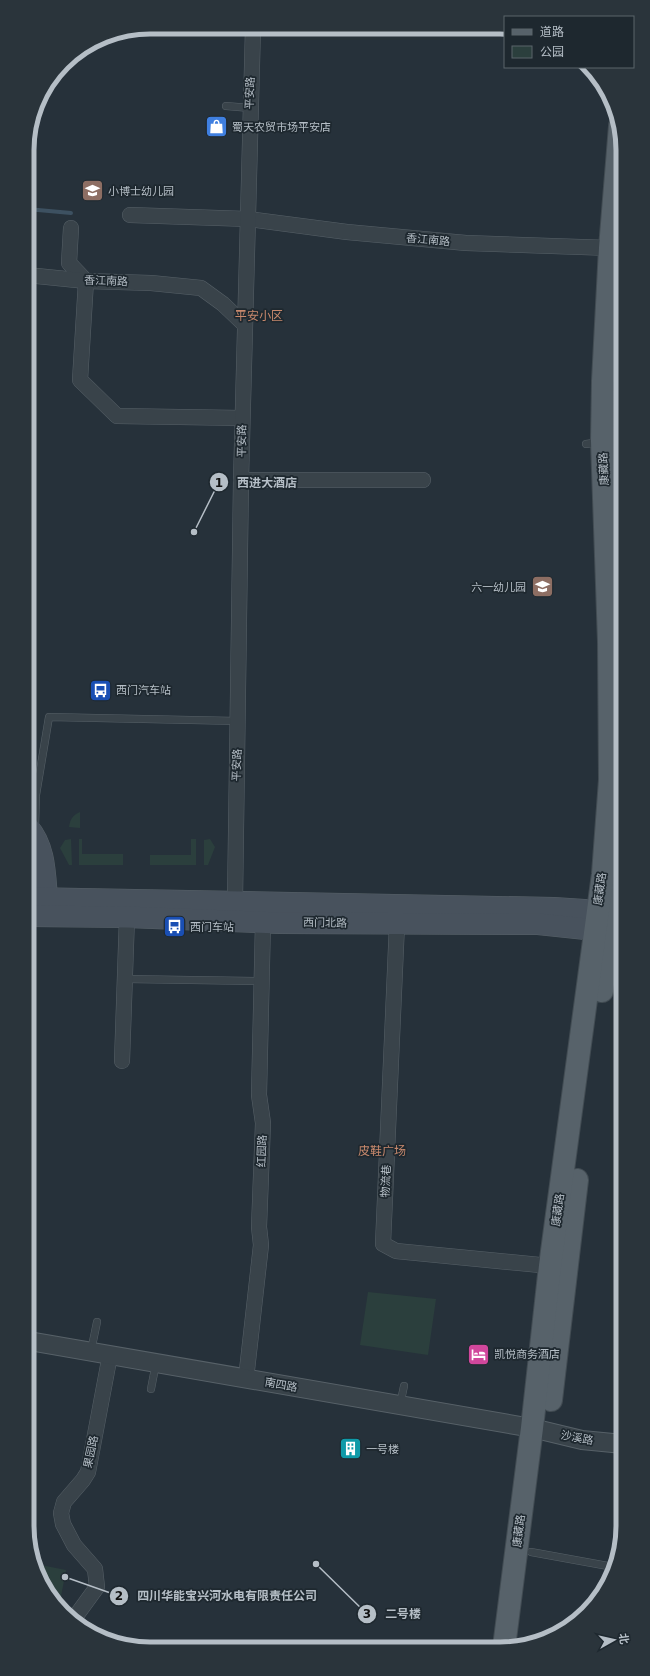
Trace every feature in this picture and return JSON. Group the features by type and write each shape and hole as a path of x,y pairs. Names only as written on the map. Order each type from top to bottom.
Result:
{"main road":[{"name":"康藏路","path":"505,1642 540,1430 577,1184 610,921 603,874 610,780 615,642 603,381 610,248 616,175"},
{"name":"康藏路","path":"616,382 607,442 616,490"},
{"path":"34,834 42,852 38,898"},
{"name":"康藏路","path":"520,1640 531,1552 550,1266 616,894"},
{"name":"西门北路","path":"38,898 546,908 610,921"},
{"name":"西门北路","path":"34,916 397,924 538,924 610,921"}],"street":[{"name":"平安路","path":"235,902 234,835 238,721 242,418 253,34"},
{"name":"香江南路","path":"130,215 248,219 347,232 466,243 610,248"},
{"path":"70,228 69,263 86,281 80,380 117,416 242,418"},
{"name":"香江南路","path":"34,276 86,281 151,283 201,288 223,304 244,324"},
{"path":"241,480 423,480"},
{"path":"122,1061 127,917"},
{"name":"红园路","path":"246,1379 261,1245 259,1227 262,1122 259,1095 263,922"},
{"name":"物流巷","path":"397,924 379,1244 396,1251 550,1266"},
{"name":"南四路","path":"34,1342 540,1430"},
{"name":"果园路","path":"77,1615 97,1587 95,1569 74,1545 63,1524 61,1513 64,1502 84,1480 88,1472 110,1355"},
{"name":"沙溪路","path":"540,1430 582,1440 616,1443"}],"lane":[{"path":"226,106 250,108"},
{"path":"34,812 49,716 238,721"},
{"path":"125,978 262,981"},
{"path":"91,1352 97,1322"},
{"path":"151,1389 156,1363"},
{"path":"400,1405 404,1386"},
{"path":"531,1552 609,1566"}],"green space":[{"path":"80,812 80,828 69,827 72,818 75,814"},
{"path":"71,839 72,865 69,865 60,848 65,840"},
{"path":"79,839 82,839 82,854 123,854 123,865 79,865"},
{"path":"191,839 196,839 196,865 150,865 150,855 191,855"},
{"path":"210,839 215,847 208,865 204,865 204,840"},
{"path":"368,1292 436,1299 428,1355 360,1345"},
{"path":"41,1565 66,1570 61,1599 50,1584"}],"waterway":[{"path":"34,210 71,213"}],"place":[{"name":"蜀天农贸市场平安店","path":"217,127"},
{"name":"小博士幼儿园","path":"92,191"},
{"name":"西进大酒店","path":"194,532"},
{"name":"六一幼儿园","path":"542,587"},
{"name":"西门汽车站","path":"100,690"},
{"name":"西门车站","path":"175,927"},
{"name":"凯悦商务酒店","path":"479,1354"},
{"name":"一号楼","path":"350,1449"},
{"name":"二号楼","path":"316,1564"},
{"name":"四川华能宝兴河水电有限责任公司","path":"65,1577"}],"district":[{"name":"平安小区","path":"259,316"},
{"name":"皮鞋广场","path":"382,1151"}]}
